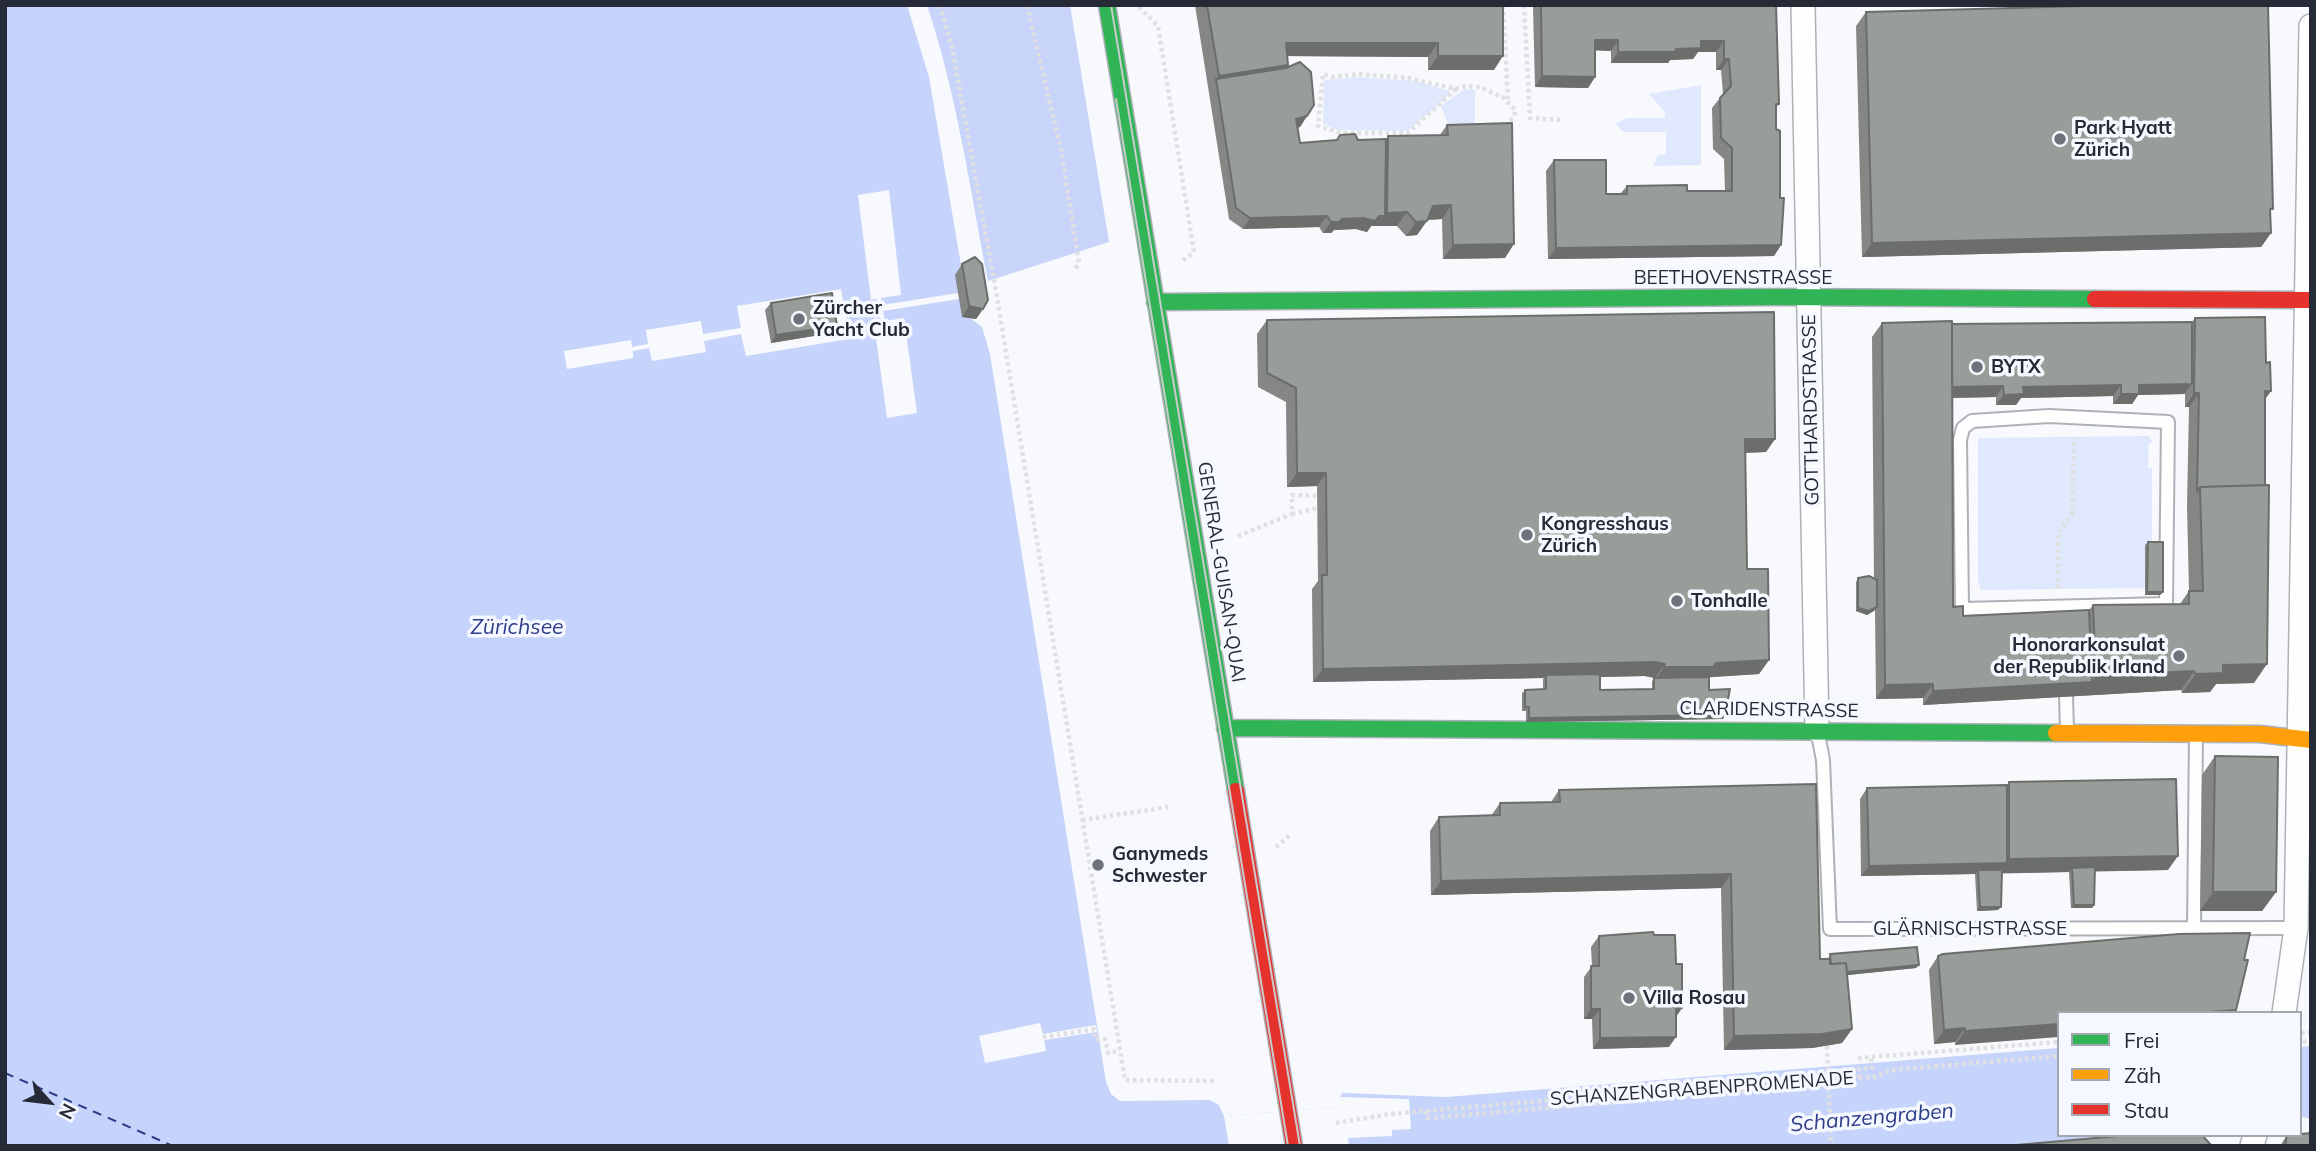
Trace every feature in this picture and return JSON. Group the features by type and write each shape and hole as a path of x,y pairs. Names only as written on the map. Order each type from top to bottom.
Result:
{"street":[{"name":"GENERAL-GUISAN-QUAI","path":"1107,5 1294,1146"},
{"name":"GOTTHARDSTRASSE","path":"1803,5 1817,730"},
{"path":"2284,1011 2303,928 2311,26"},
{"name":"BEETHOVENSTRASSE","path":"1155,302 1809,298 2308,300"},
{"name":"CLARIDENSTRASSE","path":"1226,728 2196,733 2260,734 2304,739"}],"lane":[{"path":"2049,416 2074,419 2168,422 2166,604 1962,610 1960,440 1963,428 1972,421 2049,416"},
{"path":"2061,607 2064,624"},
{"path":"2066,696 2067,733"},
{"name":"GLÄRNISCHSTRASSE","path":"1817,730 1824,760 1830,929 2303,928"},
{"path":"2194,928 2196,733"}],"path":[{"path":"940,5 952,47 995,285 1125,1080 1216,1081"},
{"path":"1027,5 1060,150 1079,263 1074,271"},
{"path":"1137,5 1158,26 1194,252"},
{"path":"1503,5 1508,101"},
{"path":"1524,5 1530,118 1561,120"},
{"path":"1456,89 1408,133 1341,133 1318,127 1323,74 1333,77 1358,74 1409,78 1456,89 1480,87 1508,101 1516,111 1509,124"},
{"path":"2061,607 2058,533 2072,514 2074,419"},
{"path":"1292,514 1292,495 1331,496"},
{"path":"1238,536 1292,514 1316,507 1330,507"},
{"path":"1082,820 1169,807"},
{"path":"1043,1037 1094,1029 1096,1040 1105,1039 1108,1053 1120,1051"},
{"path":"2304,1042 2311,1041"},
{"path":"1858,1058 2057,1042"},
{"path":"1827,1046 1831,1146"},
{"name":"SCHANZENGRABENPROMENADE","path":"1336,1123 1426,1111 1777,1081 1875,1077 1892,1070 2057,1056"},
{"path":"1859,1078 1859,1069 1872,1068 1871,1057"},
{"path":"1426,1111 1427,1118 1436,1118 1778,1088 1777,1081"}],"shaded area":[{"path":"927,5 1070,5 1109,242 988,281 955,108"},
{"path":"1358,77 1416,81 1450,91 1450,94 1408,131 1337,130 1323,124 1324,80"},
{"path":"1701,85 1701,165 1653,166 1658,155 1666,154 1666,132 1624,132 1615,124 1627,118 1665,118 1665,112 1649,94"},
{"path":"1464,89 1475,90 1475,124 1450,130 1441,106"},
{"path":"2149,436 2153,443 2149,443 2148,468 2152,468 2152,545 2145,546 2145,588 1981,590 1978,581 1978,438"}],"water":[{"name":"Zürichsee","path":"5,5 907,5 929,77 970,318 982,327 990,354 1106,1082 1111,1094 1120,1101 1210,1100 1219,1105 1224,1116 1341,1107 1340,1097 1343,1093 1446,1097 2057,1048 2057,1137 2180,1137 2161,1146 5,1146"},
{"path":"2311,1046 2311,1119 2302,1117 2302,1047"}],"pier":[{"path":"889,190 901,295 881,298 882,305 958,293 959,299 883,311 885,321 904,318 917,413 887,418 874,323 881,321 879,312 846,317 849,339 746,356 741,334 704,341 706,352 652,361 649,348 633,351 633,358 567,369 564,351 631,340 632,347 648,344 646,330 701,321 703,334 741,328 737,306 841,289 845,312 878,306 877,299 871,300 858,195"},
{"path":"1040,1023 1043,1034 1096,1025 1097,1032 1044,1040 1046,1051 985,1063 979,1036"},
{"path":"1340,1097 1409,1099 1411,1129 1392,1130 1392,1136 1348,1138 1349,1146 1229,1146 1224,1116 1341,1107"}],"building":[{"path":"1207,5 1503,5 1503,56 1438,56 1438,43 1286,43 1288,65 1219,76"},
{"path":"1541,5 1776,5 1779,104 1776,104 1776,129 1780,131 1780,198 1784,198 1781,245 1556,248 1554,160 1606,160 1606,194 1627,194 1627,186 1687,185 1687,191 1732,191 1732,148 1721,138 1720,98 1731,86 1729,59 1724,59 1724,41 1701,41 1701,48 1676,49 1675,52 1618,52 1618,40 1595,40 1595,77 1542,76"},
{"name":"Park Hyatt Zürich","path":"2121,5 2268,5 2273,209 2270,209 2271,233 1872,243 1866,12"},
{"path":"1300,62 1311,72 1314,105 1307,116 1296,119 1300,143 1337,140 1340,135 1355,134 1358,140 1386,139 1385,216 1379,216 1375,221 1363,218 1342,219 1339,222 1331,222 1327,216 1250,218 1236,208 1216,79 1286,68"},
{"path":"1512,123 1514,244 1453,245 1451,205 1433,206 1427,221 1416,222 1407,212 1387,213 1388,136 1448,135 1447,125"},
{"path":"975,257 982,264 988,300 983,309 969,306 962,264"},
{"name":"Zürcher Yacht Club","path":"832,293 837,326 776,335 771,303"},
{"name":"Kongresshaus Zürich","path":"1774,312 1775,439 1745,439 1747,569 1768,569 1769,660 1716,663 1713,667 1664,667 1665,664 1655,662 1323,669 1322,575 1327,575 1326,473 1297,473 1296,388 1267,373 1267,320"},
{"path":"2265,317 2266,363 2270,362 2271,391 2265,391 2265,485 2200,487 2197,492 2199,393 2194,393 2195,318"},
{"path":"1952,321 1953,607 1963,606 1963,616 2089,610 2092,682 1933,691 1933,684 1885,685 1882,323"},
{"path":"2192,322 2192,384 2139,385 2139,394 2121,394 2121,385 2023,387 2024,394 2004,395 2003,386 1952,387 1952,324"},
{"path":"2269,485 2267,664 2223,665 2223,673 2196,674 2194,671 2096,676 2093,605 2189,604 2189,591 2203,591 2200,487"},
{"path":"2148,542 2163,542 2163,592 2147,592"},
{"path":"1869,576 1877,580 1877,607 1869,611 1858,608 1858,578"},
{"path":"1600,674 1600,690 1654,689 1654,678 1709,677 1709,690 1730,689 1725,715 1529,718 1529,707 1525,707 1525,690 1546,689 1546,675"},
{"path":"2215,756 2278,757 2276,892 2213,892"},
{"path":"2176,779 2178,856 2009,859 2009,782"},
{"path":"1816,784 1820,959 1830,959 1830,964 1846,963 1852,1029 1822,1034 1734,1036 1731,874 1441,881 1439,817 1500,815 1500,803 1560,802 1559,790"},
{"path":"2007,785 2007,863 1869,866 1867,788"},
{"path":"2095,867 2094,905 2074,905 2072,868"},
{"path":"1978,870 2002,870 2001,907 1980,907"},
{"name":"Villa Rosau","path":"1653,932 1654,935 1675,935 1676,964 1682,964 1682,1008 1676,1008 1676,1037 1600,1038 1600,1009 1591,1009 1591,966 1599,966 1599,936"},
{"path":"2250,933 2244,960 2248,960 2236,1010 2057,1011 2057,1024 1944,1030 1938,956 2179,934"},
{"path":"1917,947 1919,965 1847,972 1846,963 1831,964 1830,954"},
{"path":"2311,1133 2311,1146 2285,1146 2287,1137 2302,1137 2302,1134"},
{"path":"2107,1137 2204,1137 2211,1145 2211,1146 2005,1146"}],"ferry route":[{"path":"5,1073 173,1146"}],"tram line":[{"path":"1111,5 1300,1146"},
{"path":"1116,99 1288,1146"}],"traffic: fast":[{"path":"1107,5 1236,791"},
{"path":"1155,302 1776,297 2095,299"},
{"path":"1225,728 2056,733"}],"traffic: slow":[{"path":"2056,733 2260,734 2311,740"}],"traffic: jam":[{"path":"2095,299 2311,300"},
{"path":"1236,791 1294,1146"}],"place":[{"name":"Park Hyatt Zürich","path":"2060,139"},
{"name":"Zürcher Yacht Club","path":"799,319"},
{"name":"BYTX","path":"1977,367"},
{"name":"Kongresshaus Zürich","path":"1527,535"},
{"name":"Tonhalle","path":"1677,601"},
{"name":"Honorarkonsulat der Republik Irland","path":"2179,656"},
{"name":"Ganymeds Schwester","path":"1098,865"},
{"name":"Villa Rosau","path":"1629,998"}],"water label":[{"name":"Schanzengraben","path":"1872,1118"}]}
